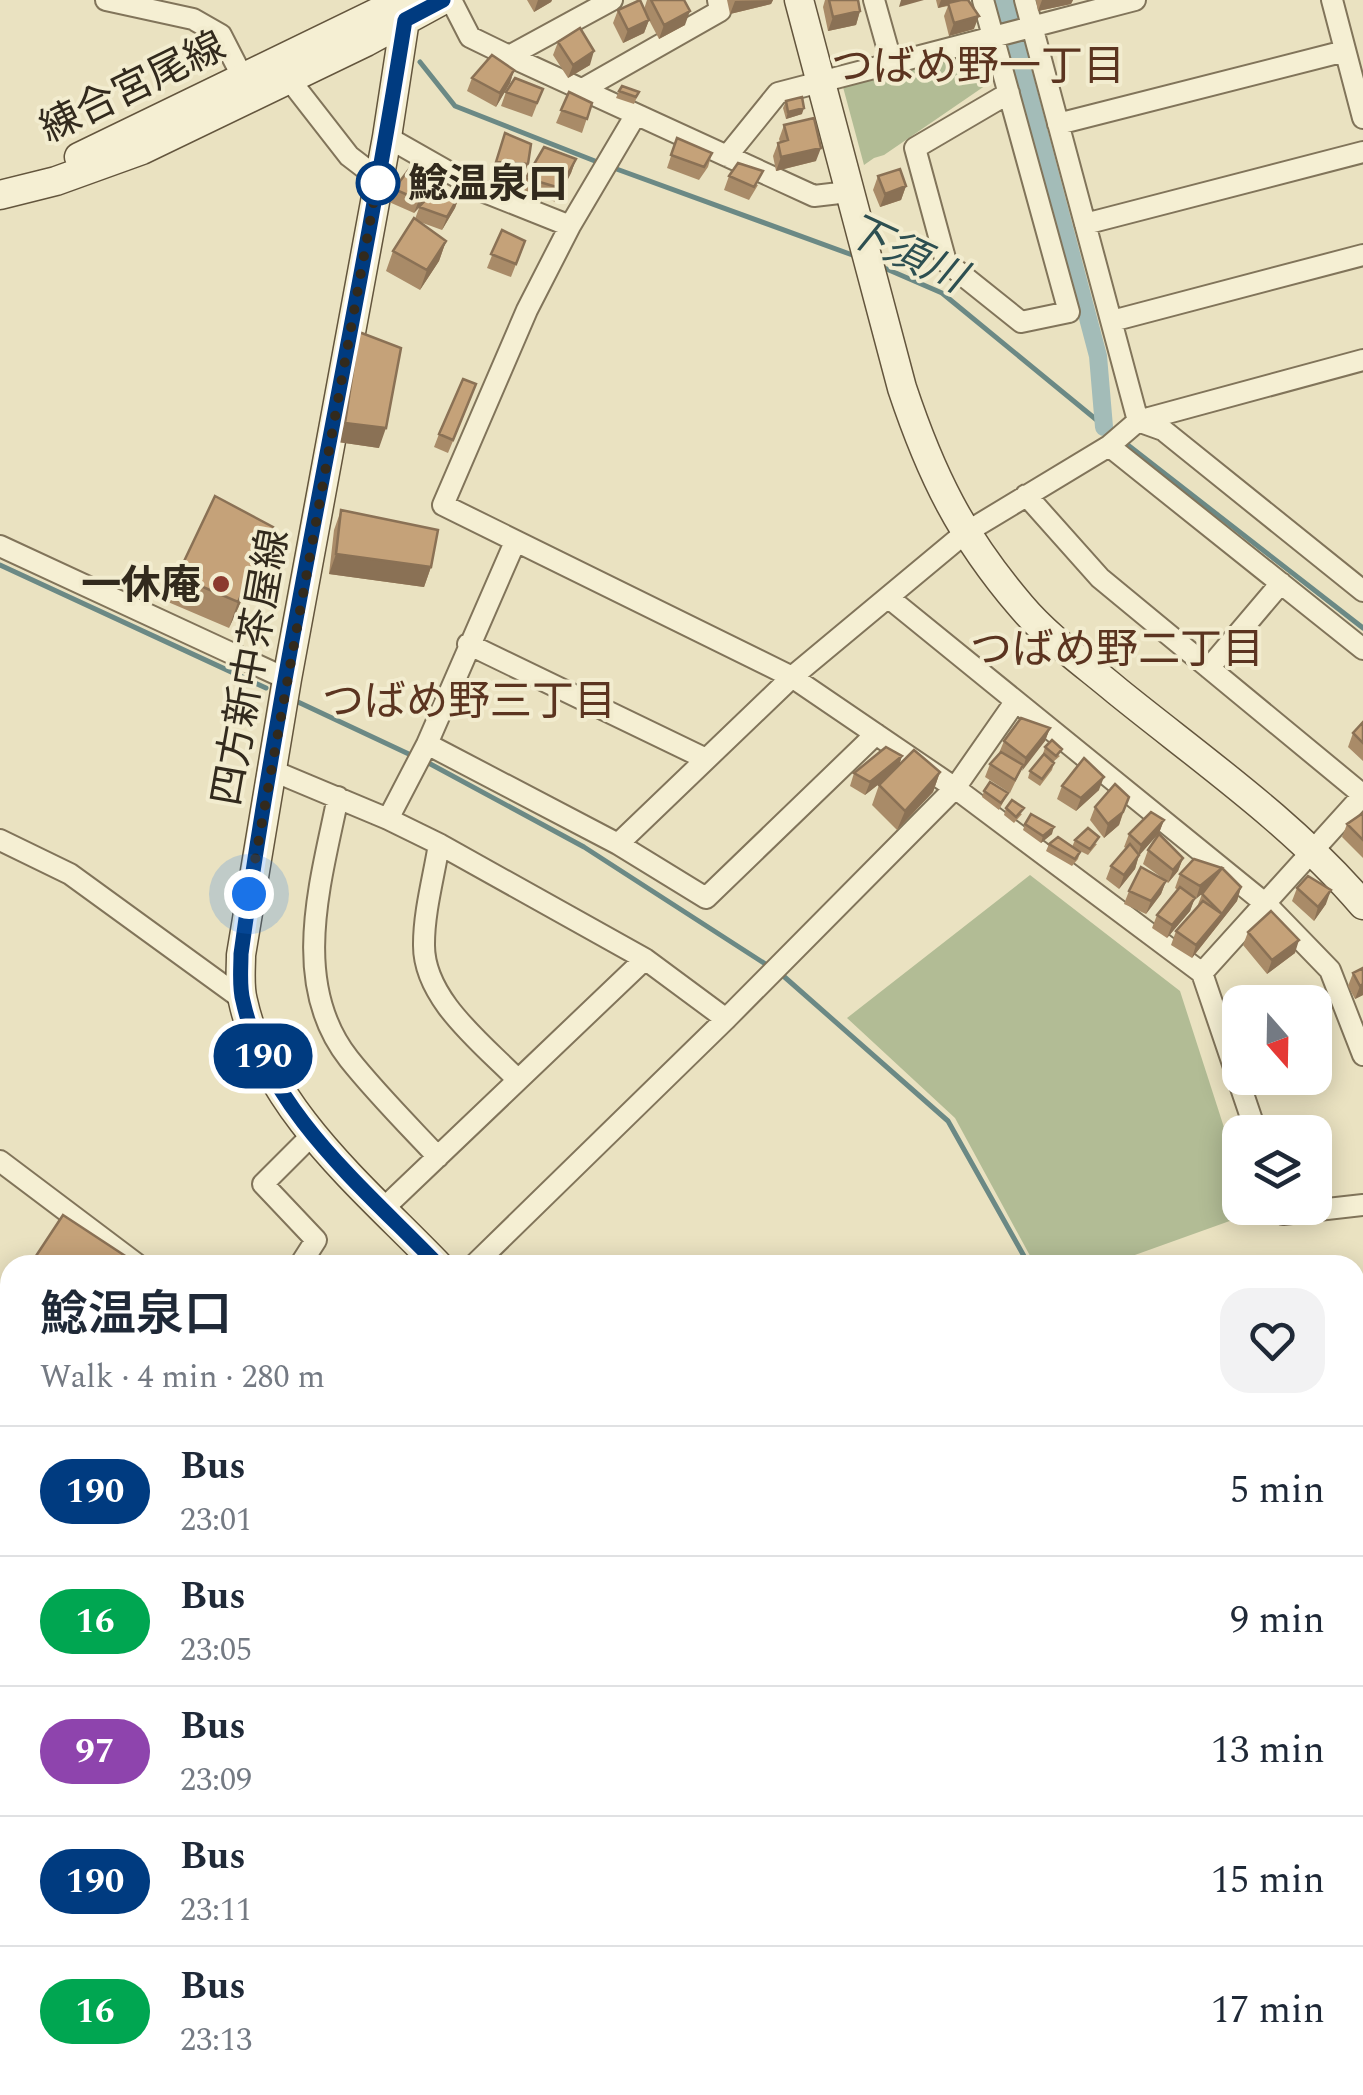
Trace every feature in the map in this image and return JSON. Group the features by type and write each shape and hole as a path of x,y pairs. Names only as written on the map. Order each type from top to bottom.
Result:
{"main road":[{"path":"405,7 443,0"},
{"path":"799,0 902,388 923,452 965,533 1023,608 1068,651 1314,851 1363,905"},
{"name":"練合宮尾線","path":"3,194 242,76 405,7"},
{"name":"練合宮尾線","path":"3,194 142,150 288,79 405,7"},
{"name":"四方新中茶屋線","path":"405,7 387,136 287,679 241,954 242,1000 262,1056 284,1097 313,1134 429,1255"}],"street":[{"path":"106,0 194,19 221,36 242,76"},
{"path":"451,0 470,37 509,56 814,196 848,192"},
{"path":"509,56 612,0"},
{"path":"581,90 720,10 718,0"},
{"path":"874,0 892,64"},
{"path":"983,0 994,37 1068,312 1021,322 946,262 915,148 1009,93"},
{"path":"1024,0 1138,421"},
{"path":"728,156 778,93 1135,0"},
{"path":"1332,0 1363,118"},
{"path":"1058,124 1345,50"},
{"path":"288,79 349,156 378,178"},
{"path":"635,116 570,226 527,310 442,504 792,676 955,788 1202,973 1250,1115"},
{"path":"387,136 482,191 570,226"},
{"path":"1085,224 1363,152"},
{"path":"1112,321 1363,255"},
{"path":"618,844 792,676 965,533 1110,446 1138,421 1363,360"},
{"path":"1138,421 1163,430 1363,592"},
{"path":"1110,446 1363,648"},
{"path":"1026,496 1100,578 1363,795 1202,973"},
{"path":"388,819 427,744 514,542"},
{"path":"0,546 287,679"},
{"path":"1209,668 1281,583"},
{"path":"889,598 1267,904 1330,970 1363,1055"},
{"path":"468,644 704,758"},
{"path":"484,1255 955,788 1015,702"},
{"path":"427,744 618,844 706,898 876,734"},
{"path":"271,770 439,844 645,959 726,1019"},
{"path":"338,797 314,918 319,992 347,1057 438,1157"},
{"path":"0,840 70,874 242,1000"},
{"path":"439,844 424,943 429,972 448,1006 518,1080"},
{"path":"384,1208 645,959"},
{"path":"306,1255 316,1240 264,1184 313,1134"},
{"path":"0,1160 125,1255"},
{"path":"1332,1208 1363,1205"}],"green space":[{"path":"984,47 992,81 864,165 843,87"},
{"path":"1030,875 1180,991 1222,1121 1222,1224 1135,1255 1030,1255 955,1118 847,1018"}],"building":[{"path":"640,0 649,20 628,30 618,10"},
{"path":"651,0 684,0 690,11 664,25"},
{"path":"829,0 858,0 860,11 833,17"},
{"path":"968,0 979,16 954,23 948,3"},
{"path":"580,28 594,51 573,65 558,42"},
{"path":"492,55 514,70 500,93 472,78"},
{"path":"515,78 543,89 537,103 506,92"},
{"path":"622,86 639,92 636,97 619,91"},
{"path":"569,92 592,103 587,119 561,110"},
{"path":"802,97 804,108 788,112 786,101"},
{"path":"814,118 821,148 781,157 778,143 788,140 784,125"},
{"path":"505,133 531,144 528,164 496,162"},
{"path":"677,138 712,153 704,167 671,155"},
{"path":"544,147 576,159 560,188 526,178"},
{"path":"738,163 763,171 754,187 729,176"},
{"path":"413,164 435,180 419,200 394,189"},
{"path":"900,169 906,186 885,194 878,176"},
{"path":"436,189 460,194 447,217 419,207"},
{"path":"414,218 446,241 427,270 393,251"},
{"path":"502,230 525,241 516,264 491,254"},
{"path":"359,332 401,348 386,428 345,423"},
{"path":"463,379 476,384 453,440 439,434"},
{"path":"215,496 273,527 238,602 177,576"},
{"path":"341,510 438,530 431,567 336,554"},
{"path":"1021,718 1050,728 1026,758 1004,741"},
{"path":"1363,722 1363,743 1353,733"},
{"path":"1052,740 1062,749 1056,756 1045,747"},
{"path":"886,747 902,756 870,782 854,773"},
{"path":"914,750 940,772 905,811 879,785"},
{"path":"1001,752 1023,765 1015,780 990,764"},
{"path":"1044,754 1054,763 1042,779 1030,771"},
{"path":"1084,758 1104,777 1081,798 1062,786"},
{"path":"990,782 1008,793 1001,803 984,791"},
{"path":"1115,784 1129,797 1123,812 1108,824 1095,807"},
{"path":"1012,800 1024,808 1016,817 1006,808"},
{"path":"1151,812 1164,820 1141,845 1129,834"},
{"path":"1363,813 1363,840 1347,824"},
{"path":"1031,814 1054,827 1043,836 1025,824"},
{"path":"1088,828 1099,837 1090,849 1075,840"},
{"path":"1159,834 1183,858 1173,870 1148,850"},
{"path":"1058,837 1080,852 1075,859 1049,844"},
{"path":"1130,844 1139,855 1124,875 1111,866"},
{"path":"1194,859 1222,868 1200,886 1180,874"},
{"path":"1141,867 1166,881 1151,901 1129,891"},
{"path":"1222,868 1241,887 1222,914 1202,894"},
{"path":"1308,876 1331,890 1318,907 1297,888"},
{"path":"1180,887 1195,898 1172,925 1157,915"},
{"path":"1203,901 1222,914 1196,945 1176,931"},
{"path":"1271,911 1299,940 1272,960 1248,932"},
{"path":"1363,968 1363,984 1360,986 1353,973"},
{"path":"63,1215 124,1255 37,1255"}],"waterway":[{"path":"1004,0 1098,356 1104,427"},
{"name":"下須川","path":"420,62 455,106 600,163"},
{"name":"下須川","path":"611,167 858,257"},
{"name":"下須川","path":"882,267 942,293 1115,435"},
{"name":"下須川","path":"1124,442 1363,628"},
{"path":"0,565 266,688"},
{"path":"298,702 413,756"},
{"path":"423,760 584,847 770,967"},
{"path":"780,973 948,1121 1023,1255"}],"bus line":[{"name":"190","path":"428,1255 313,1134 284,1097 262,1056 242,1000 241,954 405,20 443,0"}],"place":[{"name":"鯰温泉口","path":"378,183"},
{"name":"一休庵","path":"221,584"}],"district":[{"name":"つばめ野一丁目","path":"978,65"},
{"name":"つばめ野二丁目","path":"1117,648"},
{"name":"つばめ野三丁目","path":"469,700"}],"route":[{"path":"249,894 378,178 378,183"}]}
